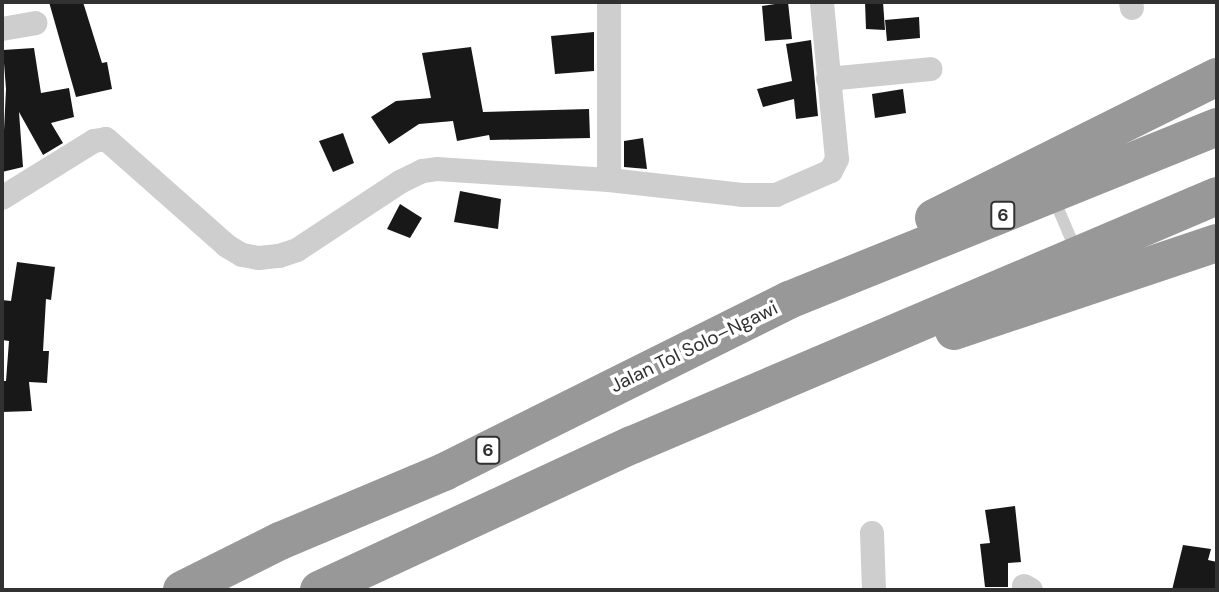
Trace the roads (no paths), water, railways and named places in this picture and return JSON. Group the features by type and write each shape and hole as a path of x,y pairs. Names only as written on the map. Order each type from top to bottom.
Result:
{"highway":[{"path":"789,300 881,245 1217,77"},
{"name":"Jalan Tol Solo–Ngawi","path":"182,590 280,541 444,472 789,300 1217,127"},
{"path":"320,590 703,414 1217,195"},
{"path":"703,414 1217,243"}],"street":[{"path":"609,2 609,180"},
{"path":"2,198 94,141 106,139 227,246 242,255 259,258 279,256 297,250 400,181 423,171 437,169 609,180 741,195 776,195 831,171 835,165 822,2"},
{"path":"2,29 35,23"},
{"path":"828,79 931,69"},
{"path":"872,533 874,590"}],"lane":[{"path":"1052,195 1077,253"}]}
